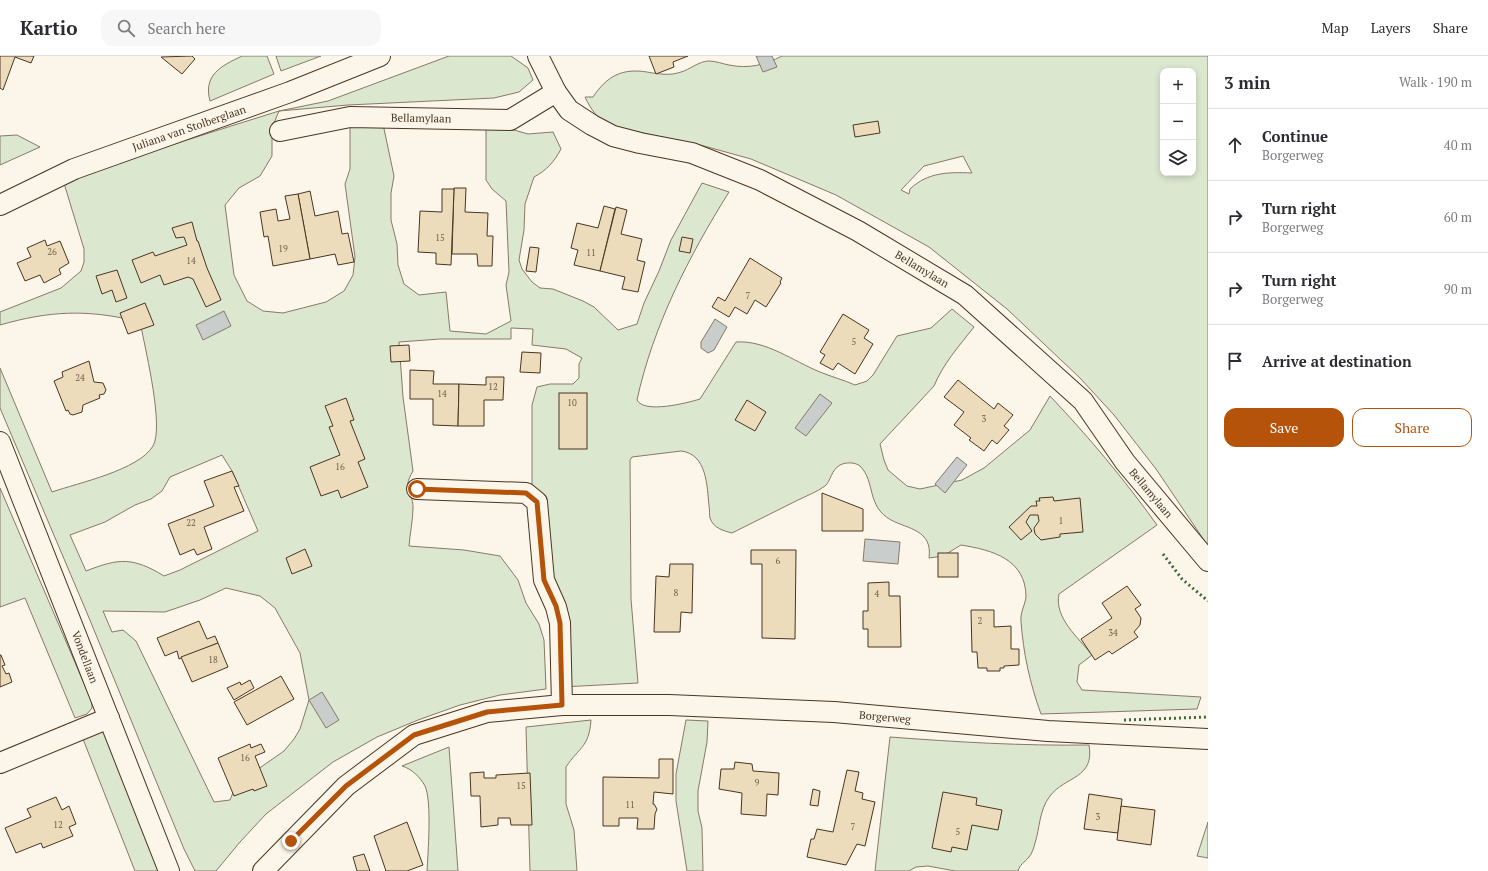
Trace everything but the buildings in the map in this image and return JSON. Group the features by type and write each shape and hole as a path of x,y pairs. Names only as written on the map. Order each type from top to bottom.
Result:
{"street":[{"name":"Juliana van Stolberglaan","path":"0,205 74,169 290,92 380,56"},
{"name":"Bellamylaan","path":"538,56 556,92 569,110 613,136 692,153 760,180 858,231 965,295 1083,401 1125,462 1208,561"},
{"name":"Bellamylaan","path":"280,131 350,117 510,120 556,92"},
{"name":"Vondellaan","path":"0,442 169,871"},
{"path":"417,489 526,493 537,502 544,580 556,606 560,623 562,705"},
{"name":"Borgerweg","path":"263,871 346,786 414,735 487,712 562,705 669,705 834,712 1048,731 1208,739"},
{"path":"0,764 108,718"}],"green space":[{"path":"242,56 267,56 274,74 210,101 209,84 216,72"},
{"path":"276,56 321,56 281,71"},
{"path":"449,56 511,56 528,68 533,80 519,92 494,98 348,105 279,111 328,101"},
{"path":"782,56 1208,56 1208,546 1156,469 1114,415 1080,378 1007,309 929,247 836,195 751,159 704,146 610,126 595,114 585,97 593,97 610,79 616,75 630,71 673,74 684,71 705,61 714,61 743,67 763,64","holes":["963,156 972,173 939,174 917,183 910,189 909,194 901,190 924,166"]},
{"path":"279,111 272,128 272,156 260,176 239,188 225,205 234,275 247,301 263,311 283,313 326,302 344,291 353,275 355,257 345,184 350,169 350,125 383,124 394,176 391,193 391,220 397,244 398,265 404,284 419,295 446,292 450,331 486,334 511,321 506,285 509,272 506,201 492,189 486,180 486,126 507,128 528,134 553,132 561,149 550,165 543,172 534,177 525,204 524,230 519,260 522,269 532,282 540,288 553,289 583,301 594,307 618,330 637,324 644,303 671,240 702,183 729,192 700,241 674,292 652,345 637,400 641,404 657,407 676,405 700,399 736,342 758,344 779,352 820,372 855,385 867,381 873,375 897,336 931,328 952,309 974,327 957,348 934,386 880,444 888,470 907,486 920,489 962,480 984,468 1030,430 1050,396 1105,458 1157,525 1059,594 1058,603 1060,611 1068,627 1092,655 1079,665 1077,682 1082,690 1201,697 1197,709 1041,714 1030,680 1023,644 1021,618 1026,597 1024,584 1014,565 995,554 961,545 943,556 929,558 929,549 923,536 912,529 891,520 883,514 874,501 865,472 860,466 853,463 845,463 837,467 827,484 819,490 732,533 726,531 716,527 711,521 706,481 701,464 690,453 681,451 632,457 630,460 631,599 638,683 562,687 532,487 532,405 537,387 550,384 573,384 579,378 579,364 582,358 566,349 532,345 533,329 511,328 511,339 440,339 399,342 403,397 413,471 408,483 408,490 413,502 413,517 409,546 464,550 500,556 518,580 526,603 539,624 544,640 546,689 500,695 460,705 377,737 333,762 266,814 216,871 195,871 184,849 87,613 0,408 0,368 52,492 122,469 146,454 153,446 156,437 155,407 150,372 142,331 136,321 118,317 84,313 68,313 51,314 0,325 0,312 61,288 81,271 84,262 84,249 63,180","holes":["222,455 232,471 258,531 180,570 164,576 143,565 126,562 108,564 86,571 70,535 105,522 135,505 151,499 162,491 170,477","226,588 260,596 275,608 300,653 309,700 300,729 284,751 261,767 234,790 230,800 214,802 136,641 123,630 112,632 103,611 165,612 200,600"]},
{"path":"17,135 40,147 0,165 0,136"},
{"path":"0,488 92,702 92,708 87,714 75,718 25,598 0,607"},
{"path":"591,720 586,742 566,767 566,804 574,830 577,871 530,871 526,727"},
{"path":"686,720 708,721 707,742 698,791 698,811 702,828 703,871 687,871 676,801 676,774"},
{"path":"103,731 160,871 135,871 83,739"},
{"path":"890,737 1039,745 1089,745 1090,756 1088,764 1083,771 1056,789 1046,801 1033,850 1018,871 955,871 928,866 916,867 909,871 875,871"},
{"path":"449,747 458,871 427,871 429,827 427,793 421,780 412,771 402,766"},
{"path":"1208,822 1208,858 1197,856"}],"shaded area":[{"path":"756,56 772,56 777,67 763,72"},
{"path":"224,311 231,326 203,340 196,325"},
{"path":"715,319 727,327 714,350 708,353 701,348 701,342"},
{"path":"820,394 832,403 806,436 795,428"},
{"path":"957,457 967,465 945,493 935,484"},
{"path":"865,539 900,542 898,564 863,561"},
{"path":"322,692 339,720 326,728 309,700"}],"hedge":[{"path":"1163,554 1182,579 1208,601"},
{"path":"1124,720 1208,717"}],"route":[{"path":"291,841 346,786 414,735 487,712 562,705 560,623 556,606 544,580 537,502 526,493 417,489"}]}
